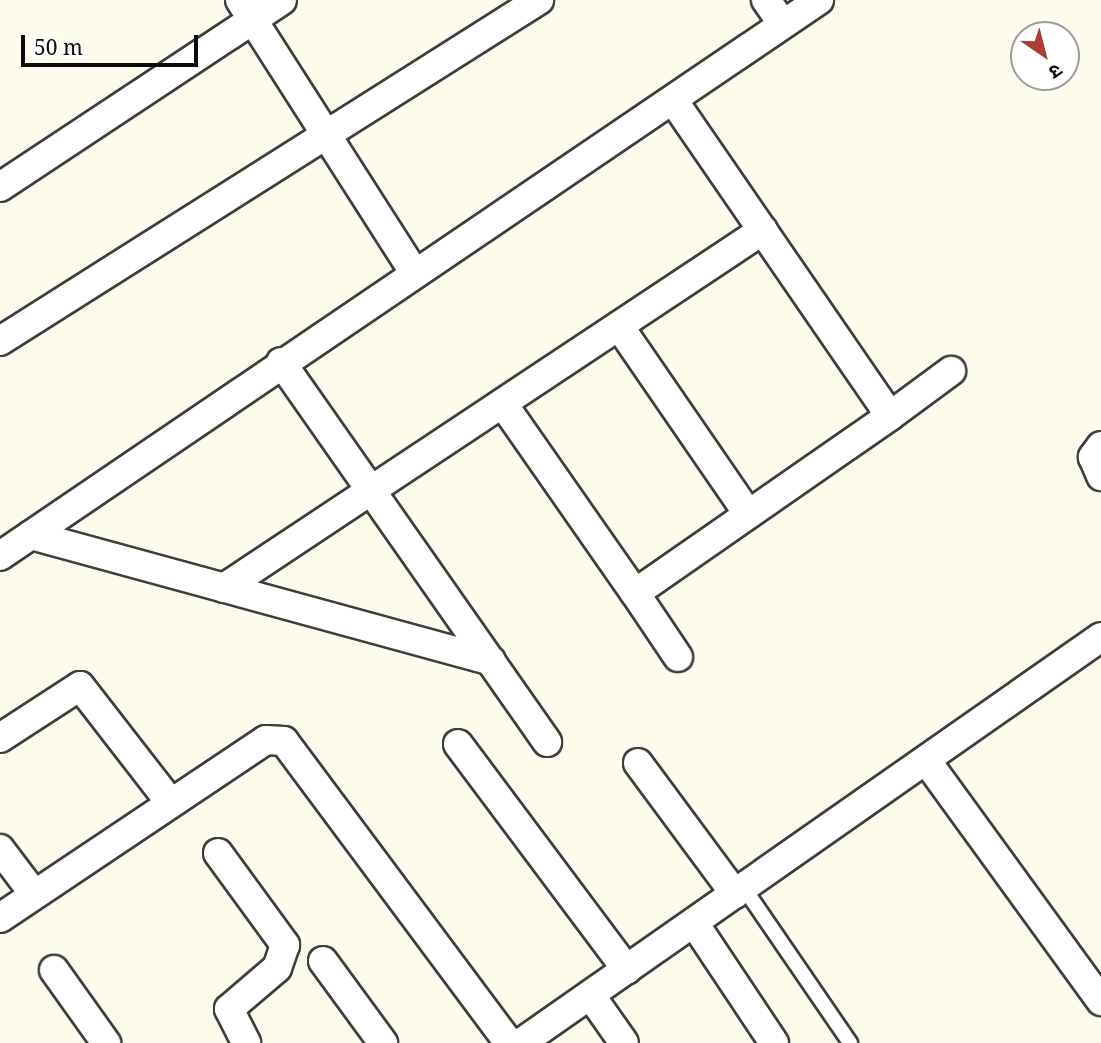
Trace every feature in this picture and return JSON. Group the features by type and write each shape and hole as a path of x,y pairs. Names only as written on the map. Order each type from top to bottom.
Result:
{"street":[{"path":"0,187 246,9 282,0"},
{"path":"0,341 539,0"},
{"path":"766,0 783,24"},
{"path":"0,556 413,270 673,100 819,0"},
{"path":"246,9 413,270"},
{"path":"673,100 890,416"},
{"path":"224,588 763,230"},
{"path":"619,326 748,514"},
{"path":"281,362 547,743"},
{"path":"635,593 951,371"},
{"path":"503,404 678,657"},
{"path":"1101,446 1093,457 1101,476"},
{"path":"32,535 491,661"},
{"path":"521,1043 592,996 1101,638"},
{"path":"0,738 80,686 96,698 170,802"},
{"path":"0,918 266,740 284,741 509,1043"},
{"path":"458,744 627,970"},
{"path":"926,760 1101,1000"},
{"path":"638,763 740,891"},
{"path":"0,849 34,894"},
{"path":"218,853 285,945 277,968 229,1009 246,1043"},
{"path":"694,923 774,1043"},
{"path":"323,961 383,1043"},
{"path":"54,970 106,1043"},
{"path":"592,996 624,1043"}],"lane":[{"path":"740,891 850,1043"}]}
